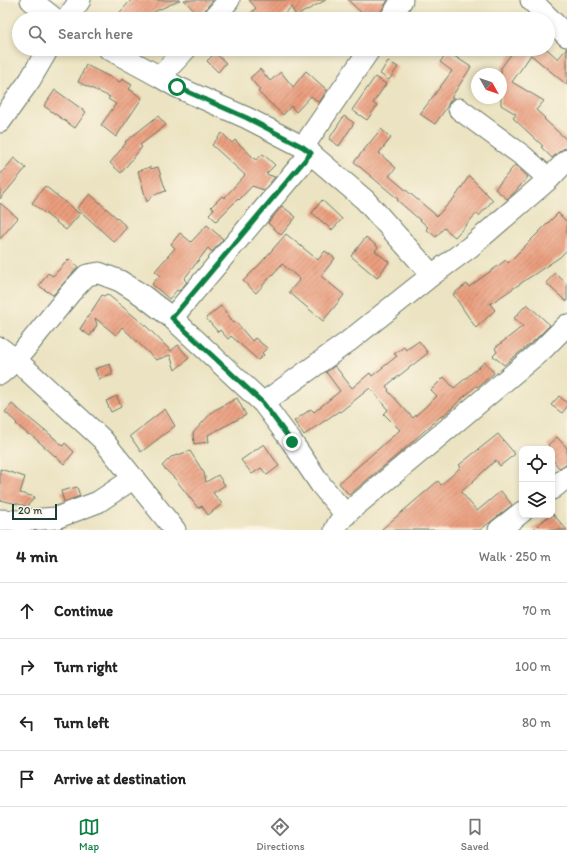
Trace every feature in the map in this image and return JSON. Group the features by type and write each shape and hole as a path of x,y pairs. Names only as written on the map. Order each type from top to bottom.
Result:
{"street":[{"path":"31,0 46,12"},
{"path":"72,12 80,0"},
{"path":"219,12 230,0"},
{"path":"394,12 402,0"},
{"path":"531,0 543,12"},
{"path":"555,24 567,36"},
{"path":"0,122 30,80 44,56"},
{"path":"122,56 177,87 247,118 307,150 365,200 432,275"},
{"path":"160,77 180,56"},
{"path":"172,318 288,179 366,56"},
{"path":"459,109 523,156 549,179"},
{"path":"263,403 349,341 432,275 470,248 549,179 567,160"},
{"path":"0,374 8,354 87,275 99,273 120,281 172,318 263,403 321,485 340,522 543,349 567,325"},
{"path":"8,354 102,439 175,530"},
{"path":"555,487 567,477"},
{"path":"0,520 16,521 56,518 98,502 134,478"},
{"path":"500,530 519,514"}],"building":[{"path":"131,0 180,0 154,12 120,12"},
{"path":"184,0 213,0 203,12 195,12"},
{"path":"249,0 326,0 304,12 294,12 291,7 286,12 252,12 256,8"},
{"path":"348,0 388,0 381,12 361,12"},
{"path":"567,48 567,85 532,56 555,56 558,59"},
{"path":"212,56 218,56 226,63 218,72 207,61"},
{"path":"445,56 454,56 471,67 451,98 454,98 449,102 435,124 420,114 452,71 440,62"},
{"path":"510,56 530,56 512,82 544,101 536,110 567,140 567,148 563,149 552,158 541,147 543,146 513,118 516,114 501,105 507,104 507,68 501,68"},
{"path":"388,61 398,67 389,80 380,74"},
{"path":"86,65 120,82 122,79 132,85 129,89 142,98 116,137 101,125 116,104 108,99 110,97 78,82"},
{"path":"260,69 270,81 281,72 293,87 306,71 327,90 319,103 311,96 296,112 291,106 283,115 258,92 260,90 250,78"},
{"path":"375,77 386,84 373,103 377,106 367,120 352,110"},
{"path":"55,90 86,112 75,128 44,106"},
{"path":"158,116 166,125 140,145 142,147 121,173 110,163 126,143 125,142"},
{"path":"344,116 354,123 339,146 329,139"},
{"path":"381,129 391,138 379,153 396,168 389,176 437,216 456,196 469,176 493,200 479,216 477,213 455,237 444,228 436,237 426,229 428,227 397,200 398,199 354,162"},
{"path":"222,133 232,143 235,140 256,160 263,154 275,165 266,174 275,177 264,190 252,186 216,221 209,214 214,209 211,207 222,196 224,198 245,175 212,145"},
{"path":"14,158 26,168 0,199 0,175"},
{"path":"515,165 528,177 507,199 495,189"},
{"path":"150,167 151,169 158,167 166,191 154,195 147,202 138,171"},
{"path":"45,186 80,214 66,230 32,203"},
{"path":"90,194 127,227 114,242 77,208"},
{"path":"322,200 342,219 332,230 312,213"},
{"path":"0,203 18,218 0,239"},
{"path":"282,206 296,217 281,235 268,223"},
{"path":"558,213 567,222 567,250 560,257 490,304 495,310 476,328 453,294 467,284 469,287 506,260 508,263"},
{"path":"207,225 223,239 212,252 208,248 184,279 187,282 169,299 152,284 160,275 155,271 175,248 171,244 180,233 191,242"},
{"path":"286,234 318,260 325,251 335,258 321,276 344,295 323,321 289,292 300,279 282,264 256,293 243,281"},
{"path":"366,237 378,247 375,251 389,262 377,278 351,256"},
{"path":"69,259 78,267 53,295 39,286 48,273 53,276"},
{"path":"555,273 567,284 567,302 546,283"},
{"path":"107,294 147,327 171,351 178,345 189,358 175,370 170,355 156,360 122,327 116,335 95,318 97,325 90,336 80,329 102,295 104,296"},
{"path":"527,304 550,325 535,340 504,365 493,356 497,352 495,348 523,326 514,318"},
{"path":"221,306 234,323 236,322 252,341 255,338 267,348 262,353 264,355 258,360 231,336 228,339 220,330 218,332 206,318"},
{"path":"419,341 428,353 386,386 389,390 388,391 413,418 437,396 431,390 444,377 454,388 485,362 494,373 478,387 476,386 442,417 441,416 349,495 339,483 400,430 384,414 388,410 370,388 340,412 339,411 304,435 294,421 311,409 314,412 340,391 326,372 335,366 352,388 370,373 372,376 397,356 394,354 404,347 406,350"},
{"path":"110,364 112,375 99,379 95,369"},
{"path":"117,396 121,407 111,412 106,401"},
{"path":"559,396 567,403 567,407 562,413 551,405"},
{"path":"237,398 246,415 208,435 209,442 194,444 193,433 213,411"},
{"path":"12,404 63,446 65,443 74,452 64,464 30,434 29,435 16,424 17,423 5,412"},
{"path":"165,409 175,426 141,452 130,436"},
{"path":"498,434 515,454 500,466 496,460 461,492 477,511 501,491 512,505 480,530 381,530 438,481 441,485 461,467 459,465"},
{"path":"557,437 567,448 567,465 559,468 555,463 555,446 548,445"},
{"path":"264,444 279,466 267,475 261,468 252,474 241,460"},
{"path":"190,451 204,473 206,482 218,475 225,485 213,493 222,504 208,515 202,506 198,508 176,480 162,466 171,457"},
{"path":"0,469 25,477 20,493 35,497 27,506 0,500"},
{"path":"77,487 80,496 64,502 61,491"},
{"path":"555,516 567,530 532,530 546,518 555,518"}],"route":[{"path":"177,87 288,138 311,153 172,318 263,403 292,442"}]}
